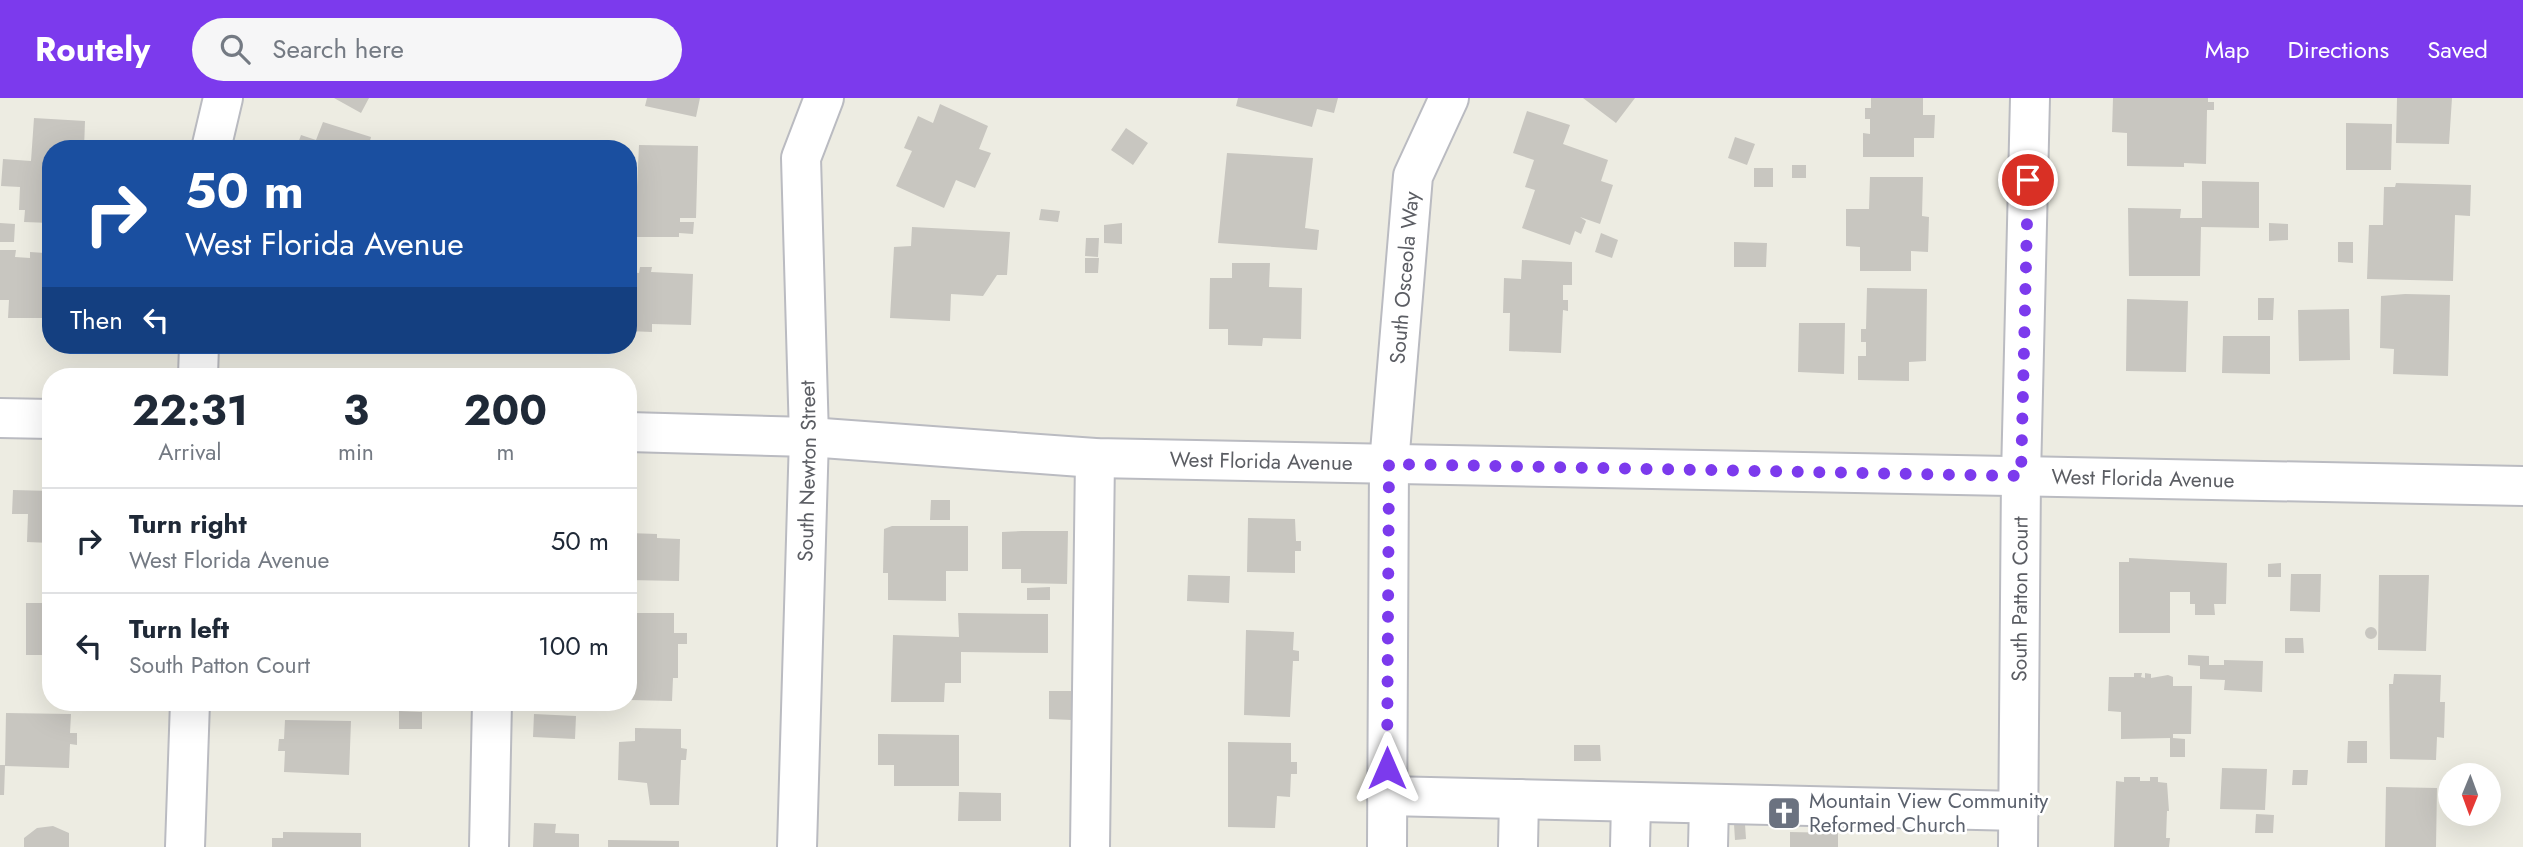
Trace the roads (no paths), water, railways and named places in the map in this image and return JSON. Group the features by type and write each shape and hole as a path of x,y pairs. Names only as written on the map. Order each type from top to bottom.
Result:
{"street":[{"path":"213,140 223,98"},
{"name":"South Newton Street","path":"797,847 809,438 801,158 824,98"},
{"name":"South Osceola Way","path":"1387,847 1389,464 1413,176 1449,98"},
{"name":"South Patton Court","path":"2019,829 2021,476 2030,98"},
{"path":"0,418 42,419"},
{"name":"West Florida Avenue","path":"637,432 809,438 1095,458 2523,486"},
{"path":"1090,847 1095,458"},
{"path":"185,847 190,711"},
{"path":"489,847 492,711"},
{"path":"1387,796 1709,804 2019,829"},
{"path":"1518,847 1519,799"},
{"path":"1630,847 1631,802"},
{"path":"1708,847 1709,804"}],"place":[{"name":"Mountain View Community Reformed Church","path":"1784,813"}]}
